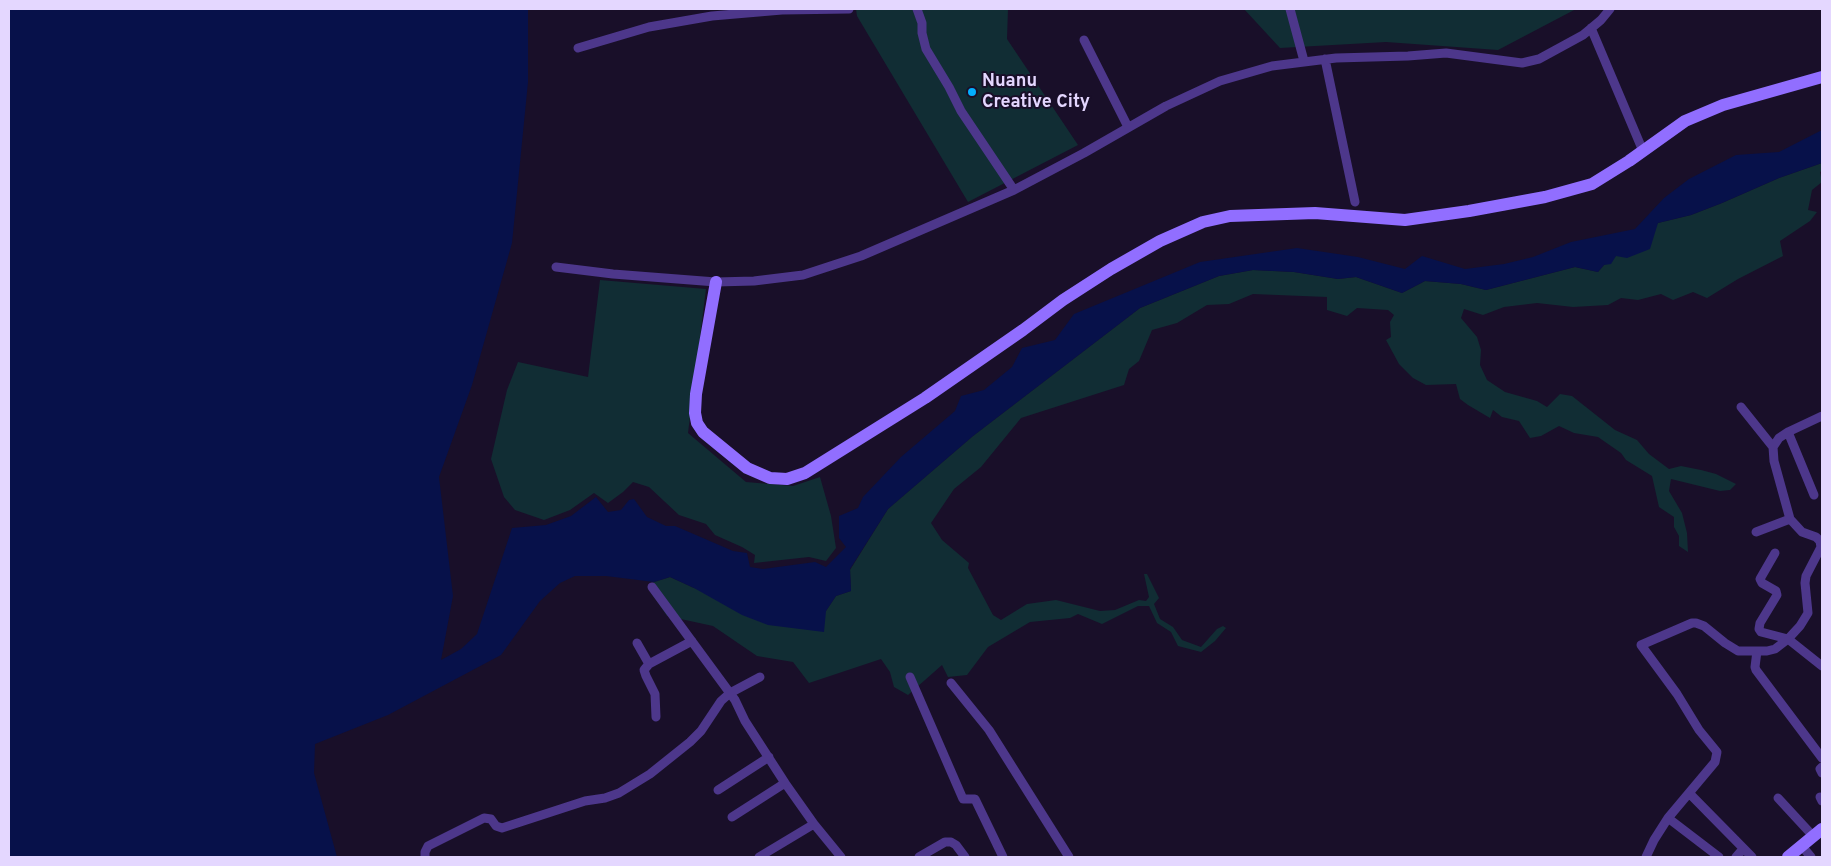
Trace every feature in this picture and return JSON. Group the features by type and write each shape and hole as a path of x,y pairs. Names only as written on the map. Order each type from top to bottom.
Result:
{"street":[{"path":"578,48 649,27 712,16 782,10 849,9"},
{"path":"917,9 922,23 922,33 926,49 961,111 1014,190"},
{"path":"1290,9 1304,61"},
{"path":"556,267 613,274 716,282 754,282 784,278 823,269 920,232 1014,190 1166,106 1220,81 1272,66 1325,59 1446,53 1522,63 1539,59 1583,35 1610,9"},
{"path":"1591,28 1643,152"},
{"path":"1084,40 1128,127"},
{"path":"1325,59 1355,202"},
{"path":"716,282 696,394 695,412 697,423 703,432 747,468 770,478 787,479 805,474 925,398 1016,336 1063,300 1111,269 1160,241 1203,222 1230,216 1315,213 1405,220 1545,197 1592,184 1643,152 1685,121 1723,105 1822,77"},
{"path":"1646,857 1668,818 1715,762 1717,752 1699,730 1677,694 1641,645 1696,623 1704,626 1725,643 1738,650 1767,651 1775,649 1788,639 1800,626 1808,613 1806,576 1821,547 1821,540 1802,532 1790,519 1774,461 1773,447 1741,407"},
{"path":"1773,447 1779,438 1788,432 1822,416"},
{"path":"1788,432 1814,495"},
{"path":"1756,532 1790,519"},
{"path":"1775,552 1760,579 1762,583 1776,591 1777,595 1760,623 1759,629 1761,632 1788,639 1822,666"},
{"path":"652,588 735,700 747,724 785,784 841,857"},
{"path":"656,717 655,694 644,673 645,668 692,641"},
{"path":"637,644 650,664"},
{"path":"1757,651 1756,670 1822,758"},
{"path":"425,857 428,846 484,818 491,819 496,826 502,828 586,801 620,793 650,774 690,742 703,729 721,701 730,693 760,677"},
{"path":"910,677 962,800 975,799 1003,857"},
{"path":"950,683 989,730 1069,857"},
{"path":"718,790 769,757"},
{"path":"1822,768 1820,769 1822,773"},
{"path":"732,816 785,784"},
{"path":"1690,794 1752,857"},
{"path":"1778,798 1818,833 1788,857"},
{"path":"1668,818 1719,857"},
{"path":"759,857 814,824"},
{"path":"919,857 945,842 951,842 956,845 965,857"},
{"path":"1801,845 1811,857"},
{"path":"1736,857 1744,849"}],"green space":[{"name":"Nuanu Creative City","path":"856,9 1008,9 1007,39 1078,145 968,202 857,16"},
{"path":"1244,9 1576,9 1498,50 1386,42 1280,48"},
{"path":"1822,163 1822,171 1820,172 1822,182 1812,190 1808,210 1817,212 1810,221 1780,241 1783,256 1738,279 1707,298 1693,292 1673,300 1661,294 1638,300 1621,298 1608,305 1573,307 1537,303 1504,307 1483,315 1464,309 1461,318 1477,337 1481,350 1480,365 1487,380 1505,392 1537,401 1547,407 1560,394 1572,396 1615,430 1637,440 1649,454 1669,469 1681,466 1701,470 1716,474 1736,484 1730,490 1720,491 1671,479 1669,491 1682,513 1687,533 1688,552 1679,546 1679,536 1674,527 1674,517 1659,507 1652,476 1626,460 1621,453 1598,437 1574,433 1559,426 1541,436 1530,438 1519,421 1502,417 1493,410 1490,418 1468,405 1460,399 1456,384 1426,385 1413,378 1399,364 1386,340 1391,337 1390,322 1394,315 1388,310 1357,308 1347,316 1327,310 1327,297 1253,294 1229,304 1207,305 1177,323 1152,330 1139,361 1129,369 1124,385 1021,418 981,467 954,489 931,523 942,540 969,563 968,568 993,615 1001,620 1027,604 1056,600 1100,611 1115,610 1139,600 1146,601 1149,597 1144,574 1147,574 1159,598 1154,604 1160,619 1173,627 1182,640 1201,647 1217,629 1223,626 1226,628 1215,641 1201,652 1178,646 1171,632 1157,623 1149,606 1138,606 1102,624 1078,614 1070,618 1030,622 988,647 967,675 948,677 942,665 908,695 894,687 890,672 881,659 809,683 793,662 757,656 713,626 667,616 648,588 654,582 670,577 694,588 826,611 836,596 851,591 850,570 888,509 973,436 1140,308 1219,276 1253,270 1294,272 1338,279 1356,277 1402,293 1425,281 1461,284 1486,290 1575,267 1598,272 1604,265 1658,223 1691,215 1779,178"},
{"path":"600,280 706,289 688,433 746,482 793,486 820,477 831,516 836,548 826,561 809,557 754,563 755,555 715,535 706,524 679,515 649,487 633,482 608,503 594,493 570,510 544,520 515,510 504,497 491,459 507,390 518,362 588,377"}],"shaded area":[{"path":"9,9 528,9 528,82 512,243 472,385 439,477 453,596 441,660 461,649 477,634 512,528 546,525 571,516 596,497 608,512 621,510 629,500 634,499 647,517 666,526 675,526 733,551 747,553 750,567 763,569 815,562 826,567 846,547 839,538 839,516 858,508 863,497 901,457 955,411 961,396 984,390 1012,367 1022,348 1055,340 1074,314 1200,262 1297,248 1358,257 1405,269 1422,256 1465,269 1504,264 1533,257 1571,242 1635,229 1664,198 1689,179 1736,155 1779,152 1822,130 1822,163 1779,178 1691,215 1658,223 1650,249 1627,258 1616,256 1611,264 1604,265 1598,272 1575,267 1486,290 1461,284 1425,281 1402,293 1356,277 1338,279 1294,272 1253,270 1219,276 1140,308 973,436 888,509 850,569 851,591 836,596 826,611 824,632 768,625 742,615 670,577 654,582 606,576 575,576 560,583 540,601 501,655 388,715 315,744 314,773 337,857 9,857"}],"place":[{"name":"Nuanu Creative City","path":"972,92"}]}
